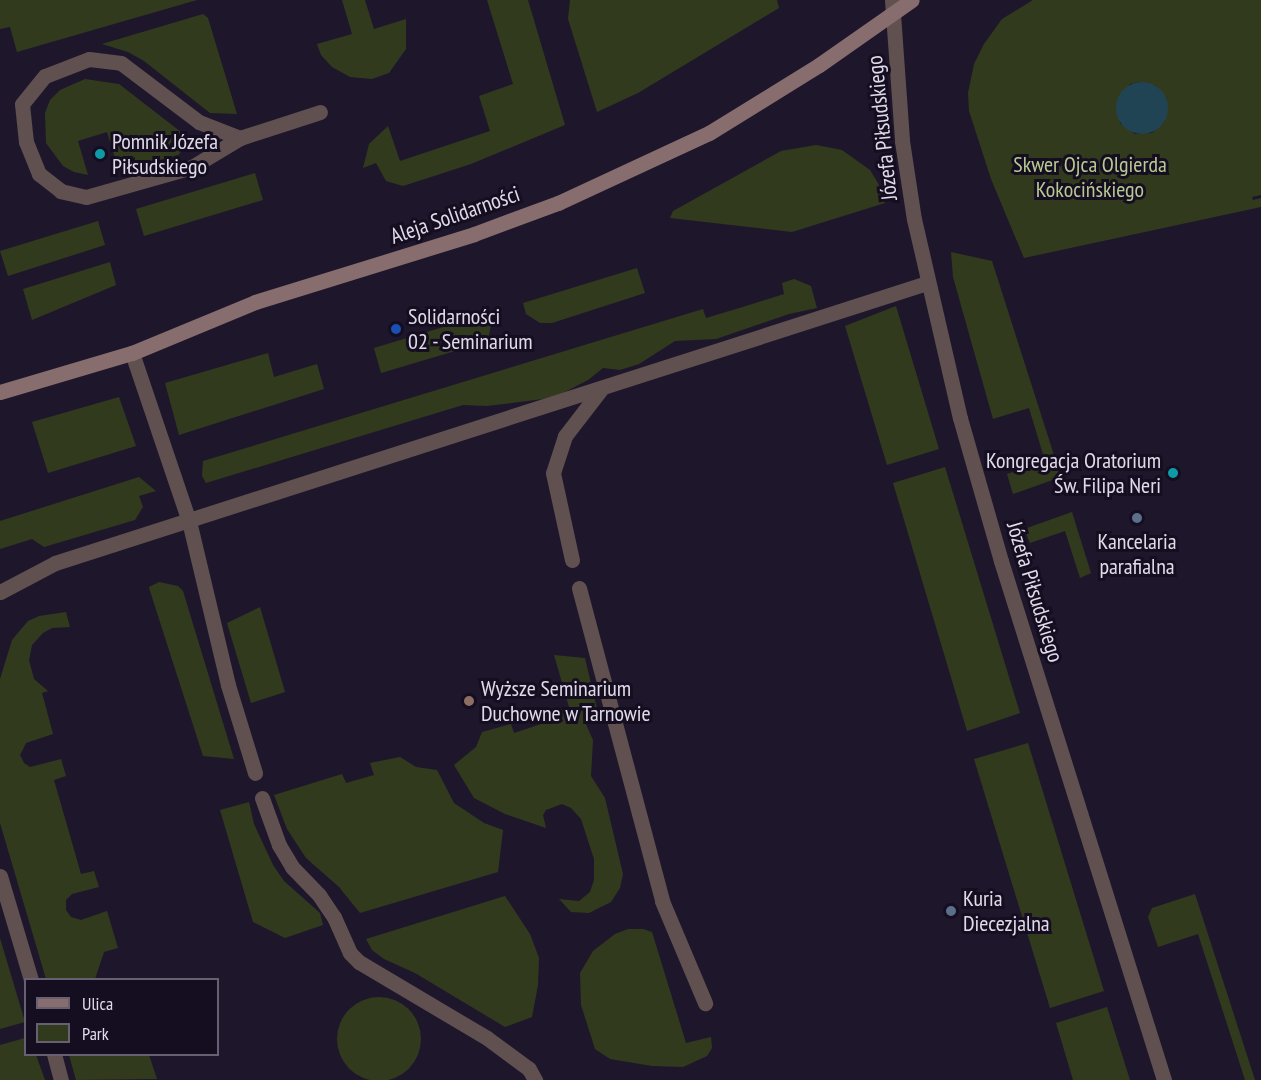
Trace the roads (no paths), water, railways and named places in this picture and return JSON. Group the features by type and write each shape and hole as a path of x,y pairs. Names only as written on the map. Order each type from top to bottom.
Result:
{"street":[{"name":"Aleja Solidarności","path":"0,392 132,353 255,302 474,234 558,203 640,167 709,133 799,78 893,6 912,0"},
{"name":"Józefa Piłsudskiego","path":"893,6 902,141 927,283 960,418 1001,561 1164,1080"},
{"path":"240,138 199,122 121,63 89,59 45,76 22,105 26,142 39,174 61,191 86,197 192,166 240,138 320,112"},
{"path":"0,592 55,563 927,283"},
{"path":"132,353 189,520 228,685 255,773"},
{"path":"572,560 553,473 565,436 602,387"},
{"path":"579,588 662,901 705,1003"},
{"path":"262,798 279,845 292,867 319,895 334,917 350,953 359,962 487,1038 529,1069 535,1080"},
{"path":"0,876 30,978"},
{"path":"55,1056 61,1080"}],"water":[{"path":"1137,82 1147,82 1161,89 1168,108 1161,127 1147,134 1137,134 1127,130 1120,123 1116,113 1116,103 1120,93 1127,86"}],"place":[{"name":"Pomnik Józefa Piłsudskiego","path":"100,154"},
{"name":"Solidarności 02 - Seminarium","path":"396,329"},
{"name":"Kongregacja Oratorium Św. Filipa Neri","path":"1173,473"},
{"name":"Kancelaria parafialna","path":"1137,518"},
{"name":"Wyższe Seminarium Duchowne w Tarnowie","path":"469,701"},
{"name":"Kuria Diecezjalna","path":"951,911"}],"park label":[{"name":"Skwer Ojca Olgierda Kokocińskiego","path":"1090,176"}]}
